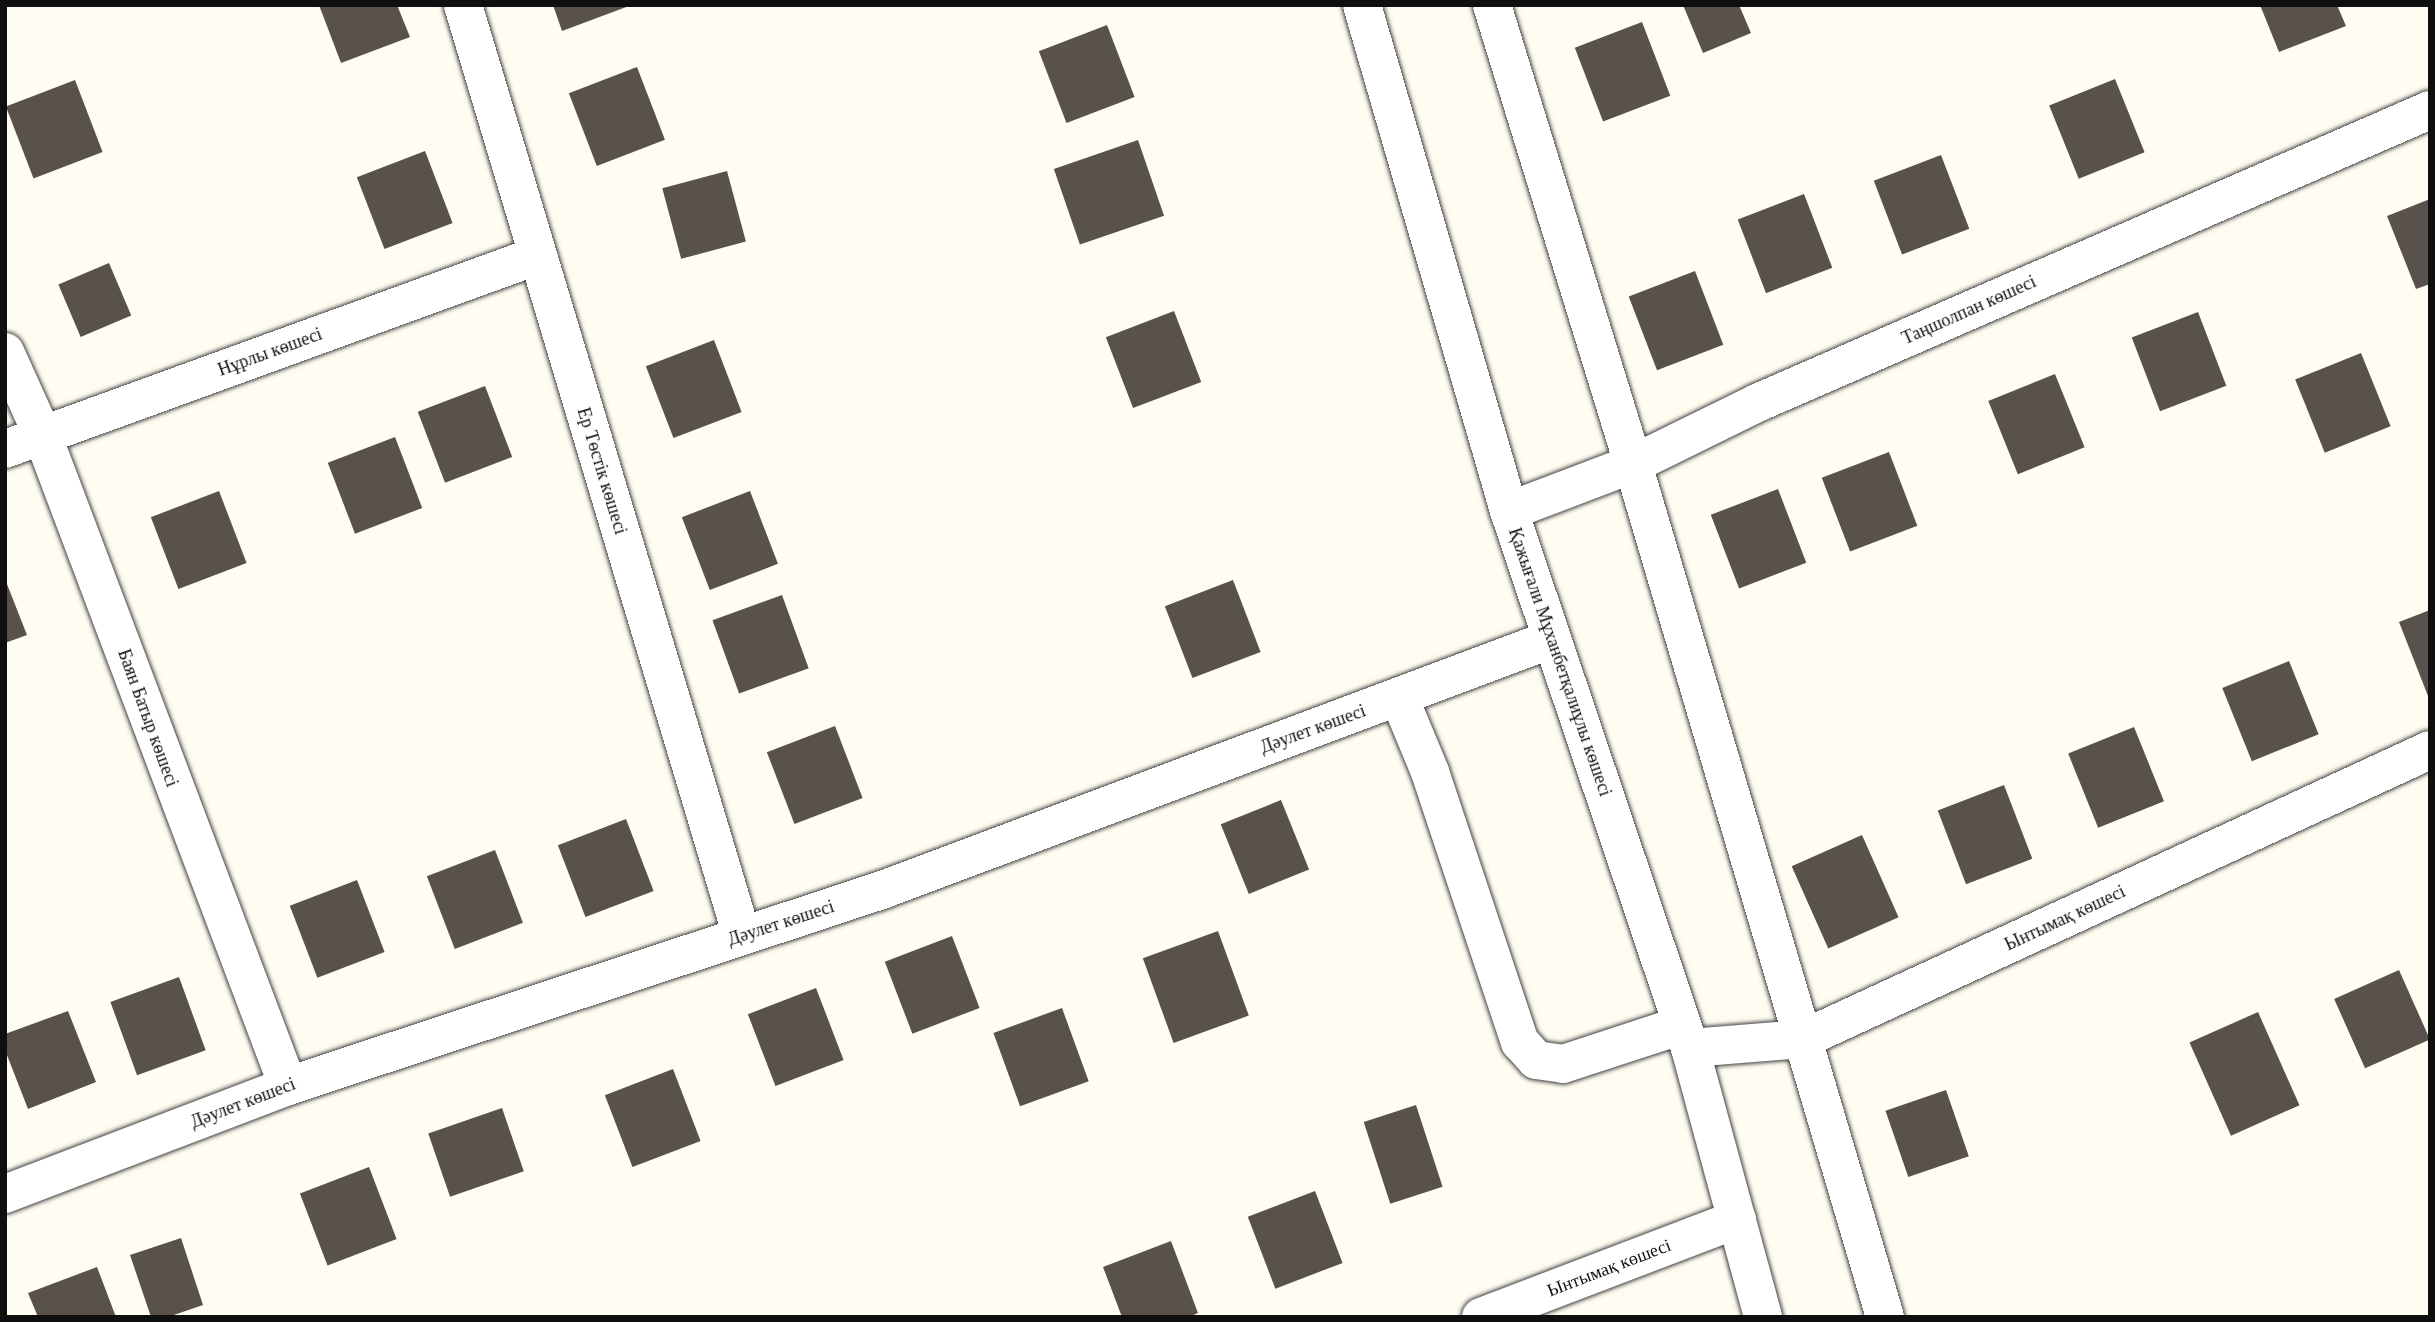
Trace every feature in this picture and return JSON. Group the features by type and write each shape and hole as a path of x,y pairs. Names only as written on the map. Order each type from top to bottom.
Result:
{"street":[{"name":"Ер Төстік көшесі","path":"463,5 536,256 742,936"},
{"name":"Қажығали Мұханбетқалиұлы көшесі","path":"1362,5 1509,512 1686,1037 1763,1317"},
{"path":"1492,5 1633,464 1885,1317"},
{"name":"Таңшолпан көшесі","path":"1509,512 1633,464 1757,403 2430,110"},
{"name":"Нұрлы көшесі","path":"5,449 536,256"},
{"name":"Баян Батыр көшесі","path":"5,352 42,434 257,1012 288,1086"},
{"name":"Дәулет көшесі","path":"5,1194 288,1086 882,890 1552,639"},
{"name":"Ынтымақ көшесі","path":"1398,698 1430,772 1520,1042 1536,1060 1563,1064 1686,1037 1803,1039 2430,750"},
{"name":"Ынтымақ көшесі","path":"1481,1317 1738,1219"}],"building":[{"path":"319,5 397,5 410,37 341,63"},
{"path":"553,5 629,5 629,6 562,31"},
{"path":"1683,5 1739,5 1751,33 1703,53"},
{"path":"2260,5 2337,5 2346,26 2279,52"},
{"path":"1642,22 1670,96 1603,122 1575,48"},
{"path":"1107,25 1135,97 1066,123 1039,51"},
{"path":"637,67 665,140 597,166 569,93"},
{"path":"2115,79 2145,152 2079,179 2049,106"},
{"path":"75,80 103,152 34,178 6,107"},
{"path":"1138,140 1164,216 1080,245 1054,169"},
{"path":"425,151 453,223 384,249 357,177"},
{"path":"1941,155 1969,229 1902,255 1874,181"},
{"path":"727,171 746,242 681,259 662,188"},
{"path":"1804,194 1832,268 1766,293 1738,219"},
{"path":"2430,199 2430,284 2416,289 2387,216"},
{"path":"109,263 131,315 81,337 58,284"},
{"path":"1695,271 1723,345 1657,370 1629,296"},
{"path":"1174,311 1201,382 1133,408 1106,337"},
{"path":"2198,312 2226,386 2160,411 2132,337"},
{"path":"714,340 742,412 673,438 646,366"},
{"path":"2361,353 2391,426 2325,453 2295,380"},
{"path":"2055,374 2085,447 2018,474 1988,401"},
{"path":"485,386 512,457 445,483 418,412"},
{"path":"395,437 422,508 355,534 328,463"},
{"path":"1889,452 1917,526 1850,552 1822,478"},
{"path":"1778,489 1806,563 1739,589 1711,515"},
{"path":"219,491 247,563 178,589 151,517"},
{"path":"750,491 778,564 710,590 682,517"},
{"path":"5,579 27,635 5,643"},
{"path":"1233,580 1261,652 1192,678 1165,606"},
{"path":"782,595 809,668 739,694 712,620"},
{"path":"2430,610 2430,695 2428,696 2399,622"},
{"path":"2289,661 2319,734 2252,761 2222,688"},
{"path":"835,726 863,798 794,824 767,752"},
{"path":"2134,727 2164,801 2098,828 2068,754"},
{"path":"2004,785 2032,859 1966,884 1938,810"},
{"path":"1281,800 1309,870 1249,894 1221,824"},
{"path":"626,819 654,891 585,917 558,845"},
{"path":"1862,835 1899,917 1828,949 1792,866"},
{"path":"495,850 523,923 455,949 427,876"},
{"path":"357,880 385,952 317,978 290,906"},
{"path":"1218,931 1249,1016 1174,1043 1143,958"},
{"path":"952,936 980,1008 912,1034 885,962"},
{"path":"2399,970 2430,1039 2365,1068 2334,999"},
{"path":"179,977 206,1050 137,1075 110,1002"},
{"path":"816,988 844,1060 775,1086 748,1014"},
{"path":"1062,1008 1089,1081 1020,1106 993,1033"},
{"path":"68,1011 96,1082 28,1109 5,1050 5,1034"},
{"path":"2258,1012 2299,1105 2231,1136 2189,1043"},
{"path":"673,1069 701,1141 632,1167 605,1095"},
{"path":"1946,1090 1969,1156 1908,1177 1885,1111"},
{"path":"1416,1105 1443,1187 1390,1204 1364,1122"},
{"path":"502,1108 524,1171 450,1197 428,1133"},
{"path":"369,1167 397,1239 328,1265 300,1194"},
{"path":"1315,1191 1343,1263 1275,1289 1248,1217"},
{"path":"181,1238 203,1305 168,1317 151,1317 130,1255"},
{"path":"1171,1241 1198,1313 1189,1317 1122,1317 1103,1267"},
{"path":"97,1267 116,1317 38,1317 28,1293"}]}
